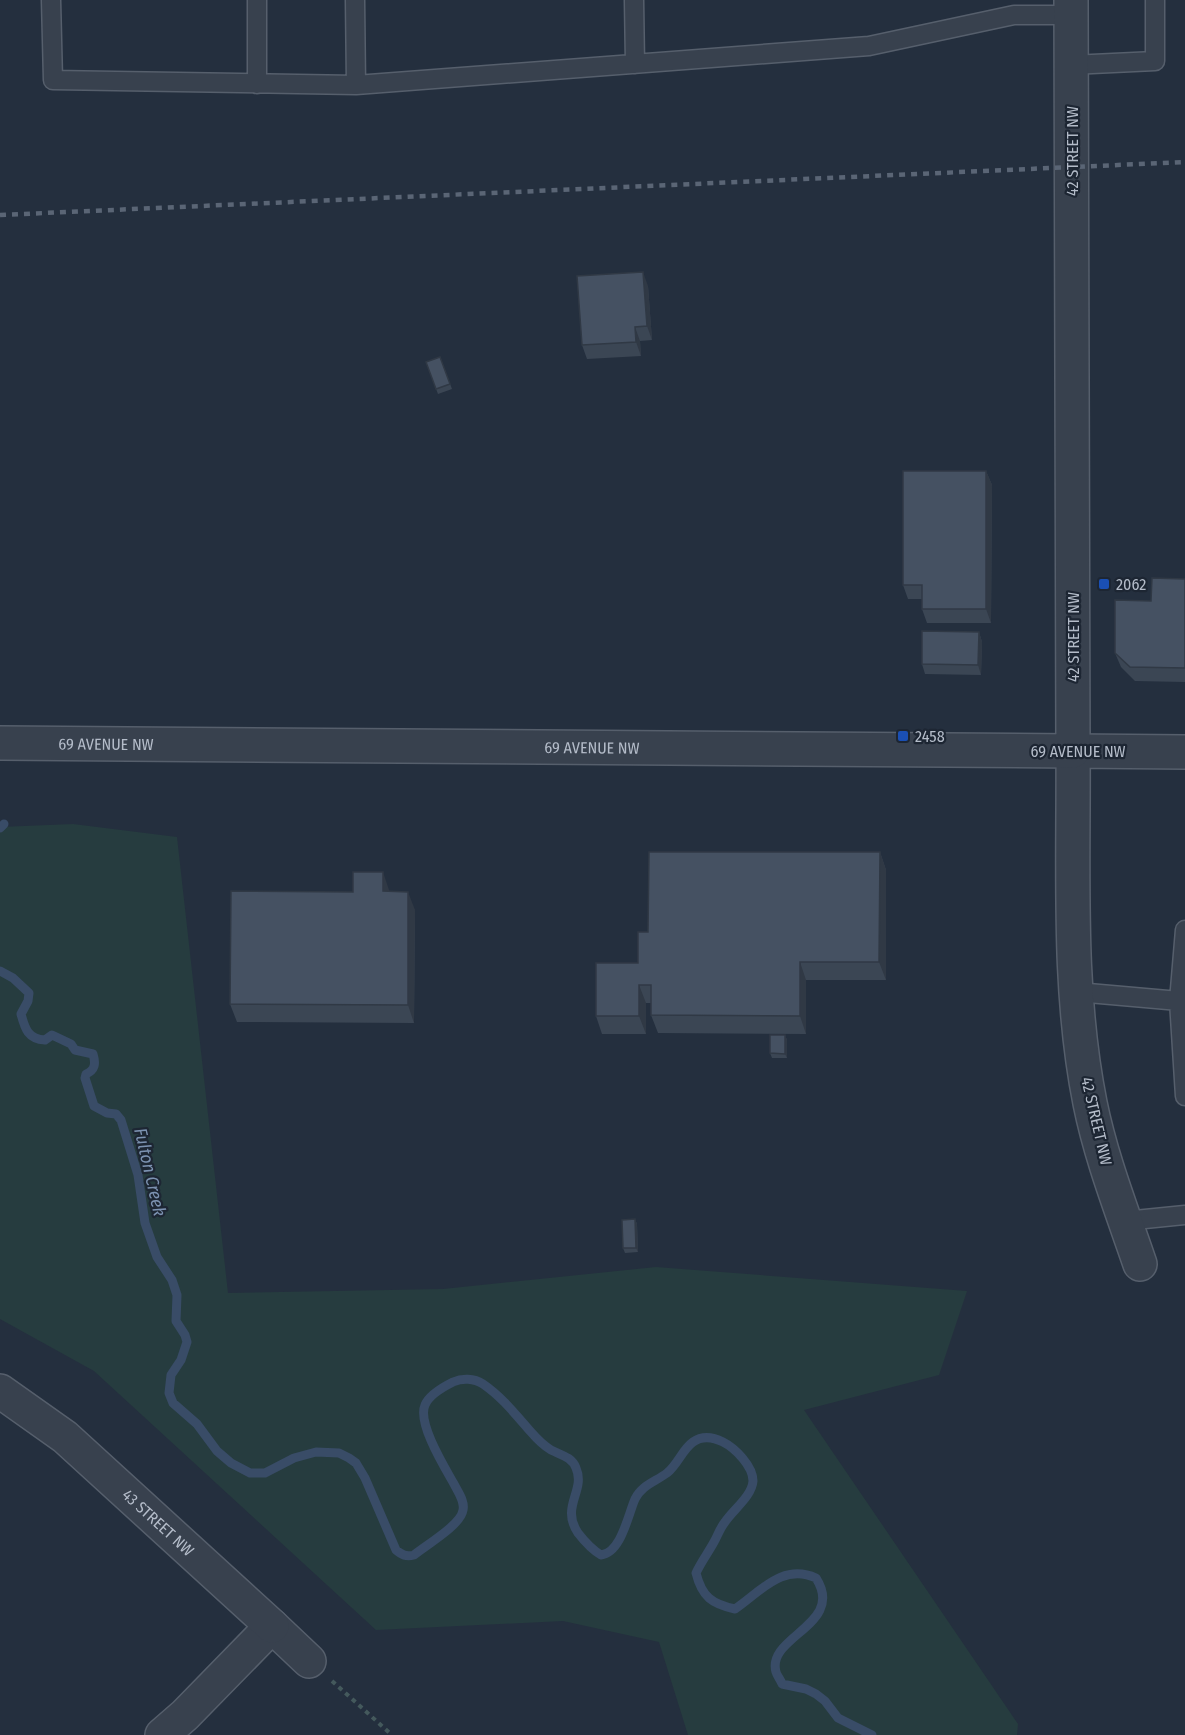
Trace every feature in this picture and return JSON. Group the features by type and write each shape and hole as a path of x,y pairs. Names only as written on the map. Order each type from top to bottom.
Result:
{"street":[{"name":"42 STREET NW","path":"1071,8 1074,938 1077,993 1081,1048 1090,1104 1105,1162 1140,1264"},
{"name":"69 AVENUE NW","path":"0,743 1185,752"},
{"name":"43 STREET NW","path":"0,1391 65,1437 309,1661"},
{"path":"162,1735 185,1715 272,1626"}],"lane":[{"path":"51,0 53,80 356,85 869,46 1014,15 1071,8"},
{"path":"257,0 257,84"},
{"path":"355,0 356,85"},
{"path":"634,0 635,64"},
{"path":"1071,65 1155,61 1155,0"},
{"path":"1185,930 1179,1001 1185,1096"},
{"path":"1077,993 1179,1001"},
{"path":"1125,1221 1185,1215"}],"path":[{"path":"309,1661 392,1735"}],"green space":[{"path":"73,824 177,837 228,1293 443,1289 656,1267 967,1291 939,1375 804,1410 1018,1724 1017,1735 688,1735 659,1642 563,1621 376,1630 94,1371 0,1319 0,827"}],"building":[{"path":"643,272 647,326 635,327 636,342 582,345 577,276"},
{"path":"440,357 450,384 436,389 426,362"},
{"path":"903,471 986,471 986,609 922,609 922,585 903,585"},
{"path":"1152,578 1185,579 1185,668 1130,667 1115,653 1115,600 1151,601"},
{"path":"922,631 979,632 978,665 922,664"},
{"path":"649,852 880,852 879,962 800,962 800,1016 651,1015 651,985 639,985 639,1016 596,1016 596,963 638,963 638,932 648,932"},
{"path":"353,872 383,872 383,891 408,892 408,1005 230,1004 231,891 353,892"},
{"path":"770,1035 785,1035 785,1054 770,1053"},
{"path":"635,1219 636,1248 623,1248 622,1220"}],"waterway":[{"name":"Fulton Creek","path":"0,828 4,824"},
{"name":"Fulton Creek","path":"0,971 13,978 29,993 28,1001 21,1014 26,1029 31,1035 45,1040 52,1035 71,1044 75,1050 93,1054 94,1066 85,1078 94,1106 107,1113 116,1114 121,1120 138,1175 145,1223 157,1257 172,1280 177,1295 176,1321 187,1342 181,1360 171,1375 169,1393 173,1403 197,1424 217,1451 231,1463 250,1473 265,1473 294,1458 316,1452 339,1453 349,1458 356,1463 365,1478 396,1550 404,1555 414,1555 456,1522 463,1510 461,1497 428,1434 425,1423 425,1405 433,1395 453,1382 464,1379 476,1381 503,1400 543,1444 574,1464 578,1484 572,1507 573,1523 578,1533 601,1555 608,1553 619,1541 635,1499 641,1490 667,1473 693,1442 704,1438 719,1440 742,1458 750,1469 753,1481 742,1503 723,1524 696,1573 701,1588 714,1602 735,1609 763,1587 783,1576 804,1574 816,1578 822,1594 821,1607 814,1619 782,1649 776,1660 776,1672 782,1684 806,1689 816,1694 825,1701 838,1718 872,1735"}],"railway":[{"path":"0,215 1185,162"}],"place":[{"name":"2062","path":"1104,584"},
{"name":"2458","path":"903,736"}]}
